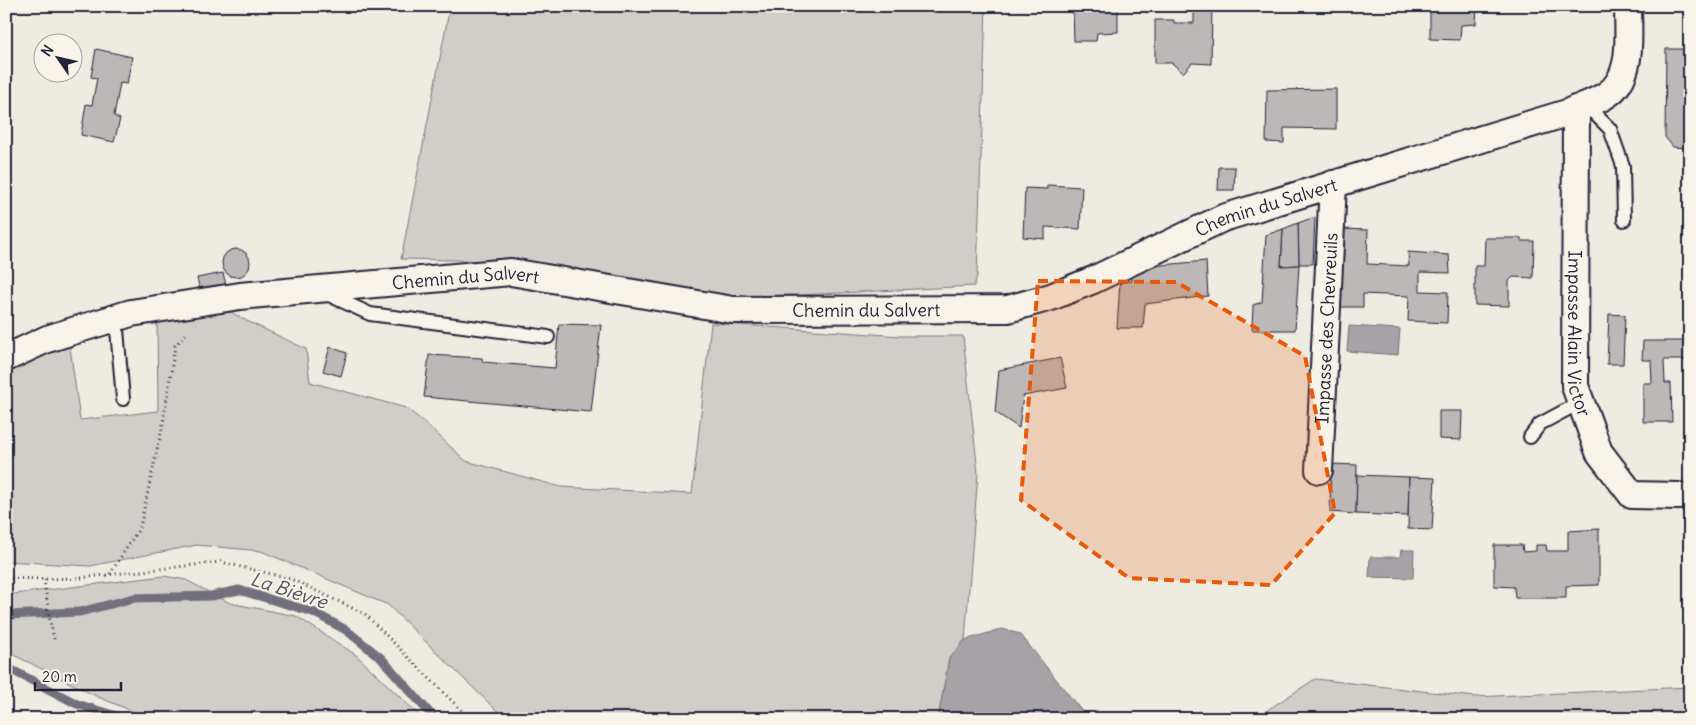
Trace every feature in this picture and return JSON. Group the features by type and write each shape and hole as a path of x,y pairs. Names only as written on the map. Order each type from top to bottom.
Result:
{"street":[{"name":"Chemin du Salvert","path":"6,358 47,339 131,313 240,296 511,272 733,310 1008,310 1051,297 1093,280 1223,218 1567,114 1607,94 1625,71 1628,44 1628,6"},
{"name":"Impasse Alain Victor","path":"1581,107 1575,386 1599,452 1632,495 1679,496"},
{"name":"Impasse des Chevreuils","path":"1319,470 1333,184"}],"lane":[{"path":"1581,107 1610,129 1623,166 1624,220"},
{"path":"318,289 370,314 548,337"},
{"path":"116,318 123,399"},
{"path":"1530,438 1540,424 1581,402"}],"path":[{"path":"110,574 140,527 163,424 175,346 187,332"},
{"path":"6,578 44,579 221,562 291,579 364,614 470,719"},
{"path":"44,579 54,639"}],"highlighted area":[{"path":"1038,281 1176,282 1305,356 1335,513 1271,585 1129,578 1021,500"}],"shaded area":[{"path":"450,6 986,6 977,276 974,286 801,295 714,296 502,261 401,259"},
{"path":"222,307 306,349 310,382 406,408 466,461 561,487 692,494 711,323 901,336 963,336 978,473 965,640 949,659 938,719 509,719 496,710 388,605 261,551 197,545 90,566 6,561 6,368 70,347 80,420 158,411 157,320"},
{"path":"1349,326 1400,329 1398,355 1347,351"},
{"path":"1401,550 1414,550 1413,578 1369,577 1370,557 1400,557"},
{"path":"164,576 186,580 230,603 296,616 356,655 423,719 152,719 98,697 6,651 6,595"},
{"path":"1002,629 1020,634 1088,719 938,719 949,658 965,640"},
{"path":"1315,679 1475,697 1690,687 1690,719 1262,719 1263,713"}],"building":[{"path":"1047,6 1118,6 1118,32 1097,33 1096,41 1074,41 1073,8"},
{"path":"1194,6 1212,6 1211,64 1192,63 1183,73 1172,63 1155,63 1155,20 1174,20 1174,23 1194,23"},
{"path":"1477,6 1476,24 1461,25 1460,40 1430,39 1430,7"},
{"path":"1525,6 1550,6 1550,11 1543,10 1543,8"},
{"path":"1550,6 1569,6 1569,11 1550,11"},
{"path":"96,49 132,57 127,84 120,83 114,116 120,119 114,142 81,135 86,104 92,105 97,78 91,77"},
{"path":"1666,49 1690,49 1690,143 1687,148 1673,147 1665,137"},
{"path":"1336,89 1336,129 1284,128 1284,143 1266,142 1267,90"},
{"path":"1219,167 1235,167 1234,190 1218,190"},
{"path":"1047,185 1082,187 1080,229 1045,227 1045,239 1023,237 1025,188 1047,189"},
{"path":"1315,217 1313,264 1299,264 1298,223"},
{"path":"1298,223 1299,265 1281,266 1283,229"},
{"path":"1283,229 1281,266 1299,265 1295,330 1252,330 1253,305 1262,302 1266,235"},
{"path":"1342,229 1368,230 1367,264 1409,266 1408,252 1449,255 1450,273 1420,272 1420,291 1448,292 1447,323 1408,321 1409,296 1363,294 1363,307 1340,307"},
{"path":"1485,238 1521,238 1521,241 1534,241 1533,278 1513,277 1509,281 1509,306 1475,305 1475,266 1484,266"},
{"path":"236,249 246,253 250,263 246,273 236,277 226,273 222,263 226,253"},
{"path":"1206,261 1208,296 1145,304 1143,328 1117,328 1120,282 1132,281 1132,271 1140,267"},
{"path":"223,273 226,285 200,290 197,278"},
{"path":"1609,314 1625,315 1623,364 1607,364"},
{"path":"559,324 601,325 591,412 424,397 429,355 482,358 483,362 555,368"},
{"path":"1643,341 1686,341 1686,360 1664,360 1665,383 1671,383 1672,422 1643,422 1643,383 1652,383 1651,360 1642,360"},
{"path":"330,347 347,353 341,376 323,371"},
{"path":"1060,358 1067,388 1023,396 1019,428 995,412 999,370"},
{"path":"1439,411 1462,411 1461,440 1439,439"},
{"path":"1331,464 1357,465 1356,514 1330,512"},
{"path":"1357,475 1409,477 1408,516 1356,514"},
{"path":"1409,477 1435,478 1432,530 1408,529"},
{"path":"1599,529 1599,585 1566,586 1566,598 1515,598 1514,587 1494,586 1494,545 1522,545 1523,552 1536,551 1536,545 1546,545 1547,551 1568,551 1568,531"}],"waterway":[{"name":"La Bièvre","path":"6,615 80,612 134,598 211,596 239,590 313,612 346,630 381,658 435,719"},
{"name":"La Bièvre","path":"6,667 77,704 126,719"}]}
